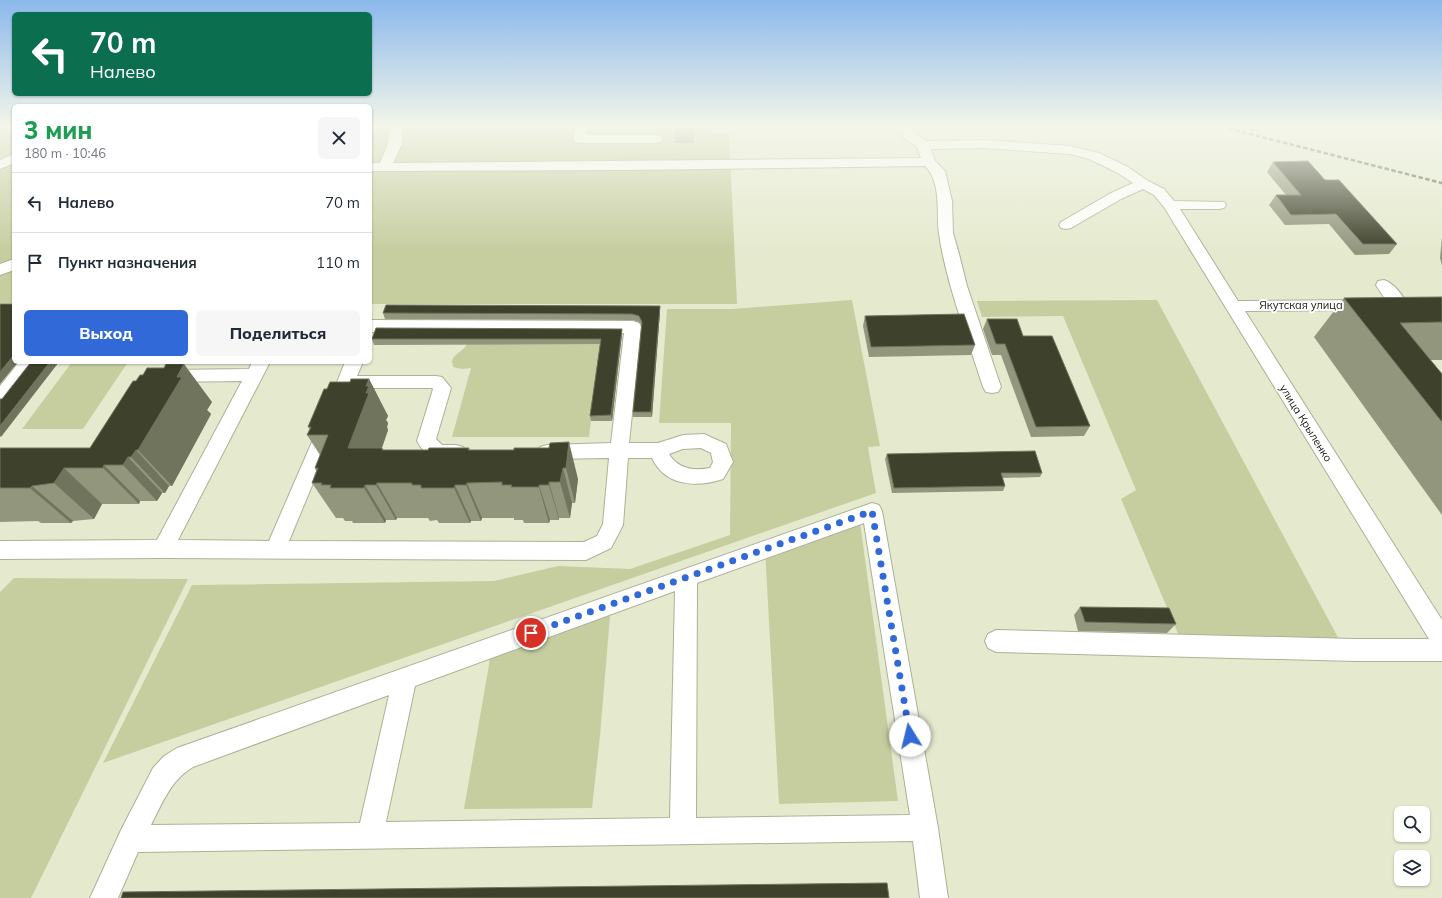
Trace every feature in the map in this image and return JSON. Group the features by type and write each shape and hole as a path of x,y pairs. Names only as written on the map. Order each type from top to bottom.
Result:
{"street":[{"path":"372,167 410,167"},
{"path":"934,167 938,171 945,201 946,233 951,254 992,387"},
{"name":"улица Крыленко","path":"1117,167 1143,184 1159,192 1170,205 1442,640"},
{"path":"1066,225 1116,196 1143,184"},
{"path":"1170,205 1219,205"},
{"path":"0,260 12,262"},
{"path":"0,270 12,263"},
{"name":"Якутская улица","path":"1233,306 1407,305 1384,285"},
{"path":"0,550 163,549 586,551 604,542 613,525 619,452 633,327 372,326"},
{"path":"0,398 27,364"},
{"path":"275,550 353,364"},
{"path":"159,389 167,375 258,368"},
{"path":"163,549 258,368"},
{"path":"346,382 436,382 442,388 426,441 437,452 477,452"},
{"path":"532,452 619,452 658,450"},
{"path":"104,898 130,839 162,777 173,765 186,757 872,511 925,828 934,898"},
{"path":"683,832 686,577"},
{"path":"996,641 1354,650 1442,650"},
{"path":"370,836 405,678"},
{"path":"130,839 925,828"}],"green space":[{"path":"0,167 12,167 12,303 0,303"},
{"path":"372,167 731,167 737,304 372,304"},
{"path":"852,300 880,446 868,447 876,493 103,763 192,585 494,581 558,566 630,569 730,535 731,423 659,423 667,309 732,309"},
{"path":"1157,300 1341,643 1179,636 1121,499 1136,490 1063,316 982,317 977,301"},
{"path":"467,344 601,344 589,437 452,437 471,368 462,369 453,367 452,361 453,358"},
{"path":"71,364 127,364 83,429 22,429"},
{"path":"859,515 898,801 779,804 765,549"},
{"path":"14,578 188,579 31,898 0,898 0,592"},
{"path":"611,604 600,736 592,808 464,809 492,647"}],"building":[{"path":"1277,167 1313,167 1325,180 1339,180 1397,244 1363,244 1336,214 1291,215 1276,195 1301,195"},
{"path":"1442,297 1442,322 1400,323 1442,374 1442,422 1344,298"},
{"path":"0,304 12,304 12,357 0,372"},
{"path":"386,305 660,306 651,412 633,412 642,322 639,316 632,314 383,313"},
{"path":"964,314 975,345 871,347 865,316"},
{"path":"987,319 1017,319 1023,336 1052,336 1090,426 1036,427 1005,344 996,344"},
{"path":"376,328 622,329 611,415 590,416 601,339 372,339"},
{"path":"29,364 48,364 0,426 0,399 2,399"},
{"path":"166,364 184,364 177,377 182,377 138,450 136,450 131,457 128,457 123,465 104,465 103,468 64,468 54,483 32,486 30,488 0,488 0,448 90,448 133,381 136,381 140,375 143,375 147,368 164,368"},
{"path":"351,379 369,379 366,386 369,386 366,393 369,393 348,448 382,448 382,450 469,448 468,450 514,450 514,448 549,448 550,443 569,442 566,468 563,468 560,482 549,482 549,485 539,485 539,487 511,487 512,485 502,485 502,482 467,483 466,485 455,485 454,488 421,488 421,485 412,485 412,483 377,483 376,485 365,485 364,488 330,488 331,485 312,483 318,468 315,468 328,435 307,435 311,427 308,427 324,389 327,389 330,382 350,382"},
{"path":"1035,451 1042,473 1001,473 1005,486 894,488 887,454"},
{"path":"1080,607 1169,608 1176,624 1085,622"},
{"path":"887,883 889,898 121,898 123,892"}],"railway":[{"path":"1379,167 1442,183"}],"route":[{"path":"531,633 872,511 910,736"}]}
